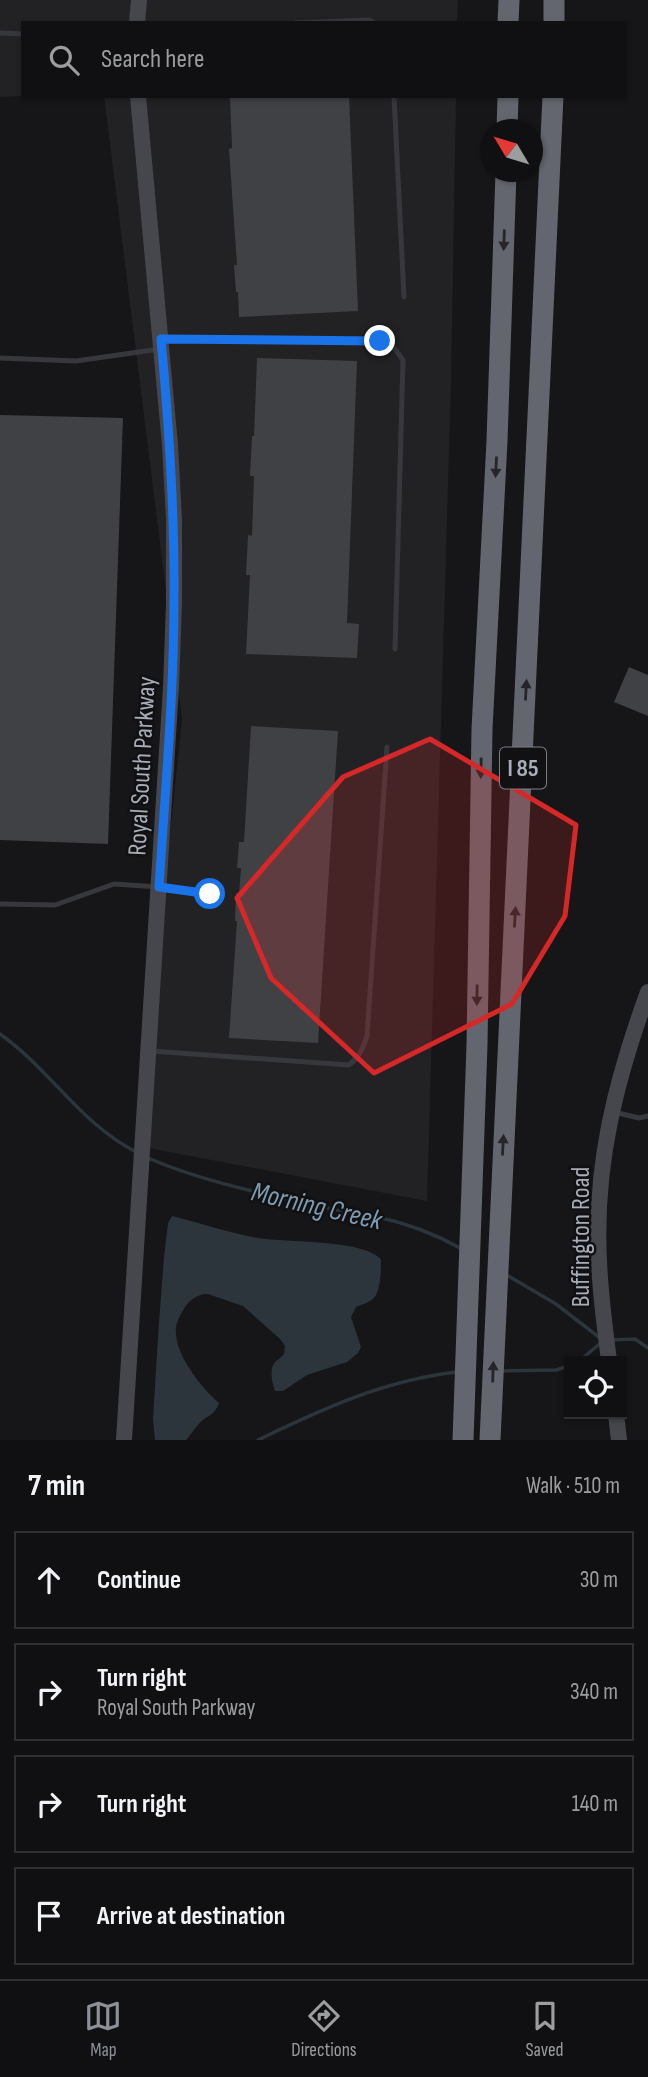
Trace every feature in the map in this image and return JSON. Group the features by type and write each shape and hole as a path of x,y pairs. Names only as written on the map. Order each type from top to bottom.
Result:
{"highway":[{"path":"508,21 509,0"},
{"path":"554,0 554,21"},
{"path":"507,119 508,98"},
{"name":"I 85","path":"490,1440 553,98"},
{"name":"I 85","path":"463,1440 477,1045 482,729 496,454 506,182"}],"street":[{"path":"138,21 139,0"},
{"name":"Royal South Parkway","path":"124,1440 174,603 174,519 170,445 138,98"},
{"name":"Buffington Road","path":"609,1356 599,1259 604,1152 611,1111 627,1050 648,992"},
{"path":"616,1419 619,1440"}],"lane":[{"path":"344,21 370,21"},
{"path":"0,33 21,34"},
{"path":"394,98 404,297"},
{"path":"0,358 76,361 161,344 380,341 395,349 402,360 395,649"},
{"path":"148,1051 349,1065 356,1059 367,1036 387,747"},
{"path":"0,904 55,905 114,884 210,894"},
{"path":"611,1111 639,1118 648,1116"}],"highlighted area":[{"path":"430,739 576,825 565,916 512,1004 374,1073 271,978 237,898 343,777"}],"shaded area":[{"path":"0,0 458,0 457,21 21,21 21,96 0,97"},
{"path":"104,98 456,98 451,382 427,1201 138,1146 182,719"},
{"path":"172,1216 258,1238 357,1248 381,1259 380,1282 376,1295 356,1307 351,1317 361,1347 358,1353 347,1362 307,1375 283,1391 275,1391 272,1368 284,1354 285,1346 280,1339 243,1306 208,1294 199,1296 190,1301 181,1314 176,1337 190,1369 219,1403 215,1411 201,1422 186,1440 155,1440 153,1419 159,1322 168,1223"}],"building":[{"path":"230,98 349,98 358,311 239,317 229,149 232,148"},
{"path":"257,358 357,361 347,623 359,624 357,658 246,654 250,575 246,575 248,535 252,536 254,476 250,476"},
{"path":"0,415 123,418 108,844 0,840"},
{"path":"629,667 648,675 648,716 614,702"},
{"path":"251,726 338,731 318,1043 229,1038 237,921 236,893 239,894 241,868 237,868 239,842 244,842"}],"waterway":[{"name":"Morning Creek","path":"0,1034 99,1127 138,1153"},
{"name":"Morning Creek","path":"148,1158 242,1189 399,1222 462,1249"},
{"name":"Morning Creek","path":"505,1274 556,1304 600,1338"},
{"name":"Morning Creek","path":"610,1340 635,1339 648,1348"},
{"path":"585,1356 602,1342"},
{"path":"500,1371 564,1368"},
{"path":"258,1440 354,1397 405,1382 457,1372"}],"route":[{"path":"210,894 159,887 174,603 174,519 161,339 380,341"}]}
